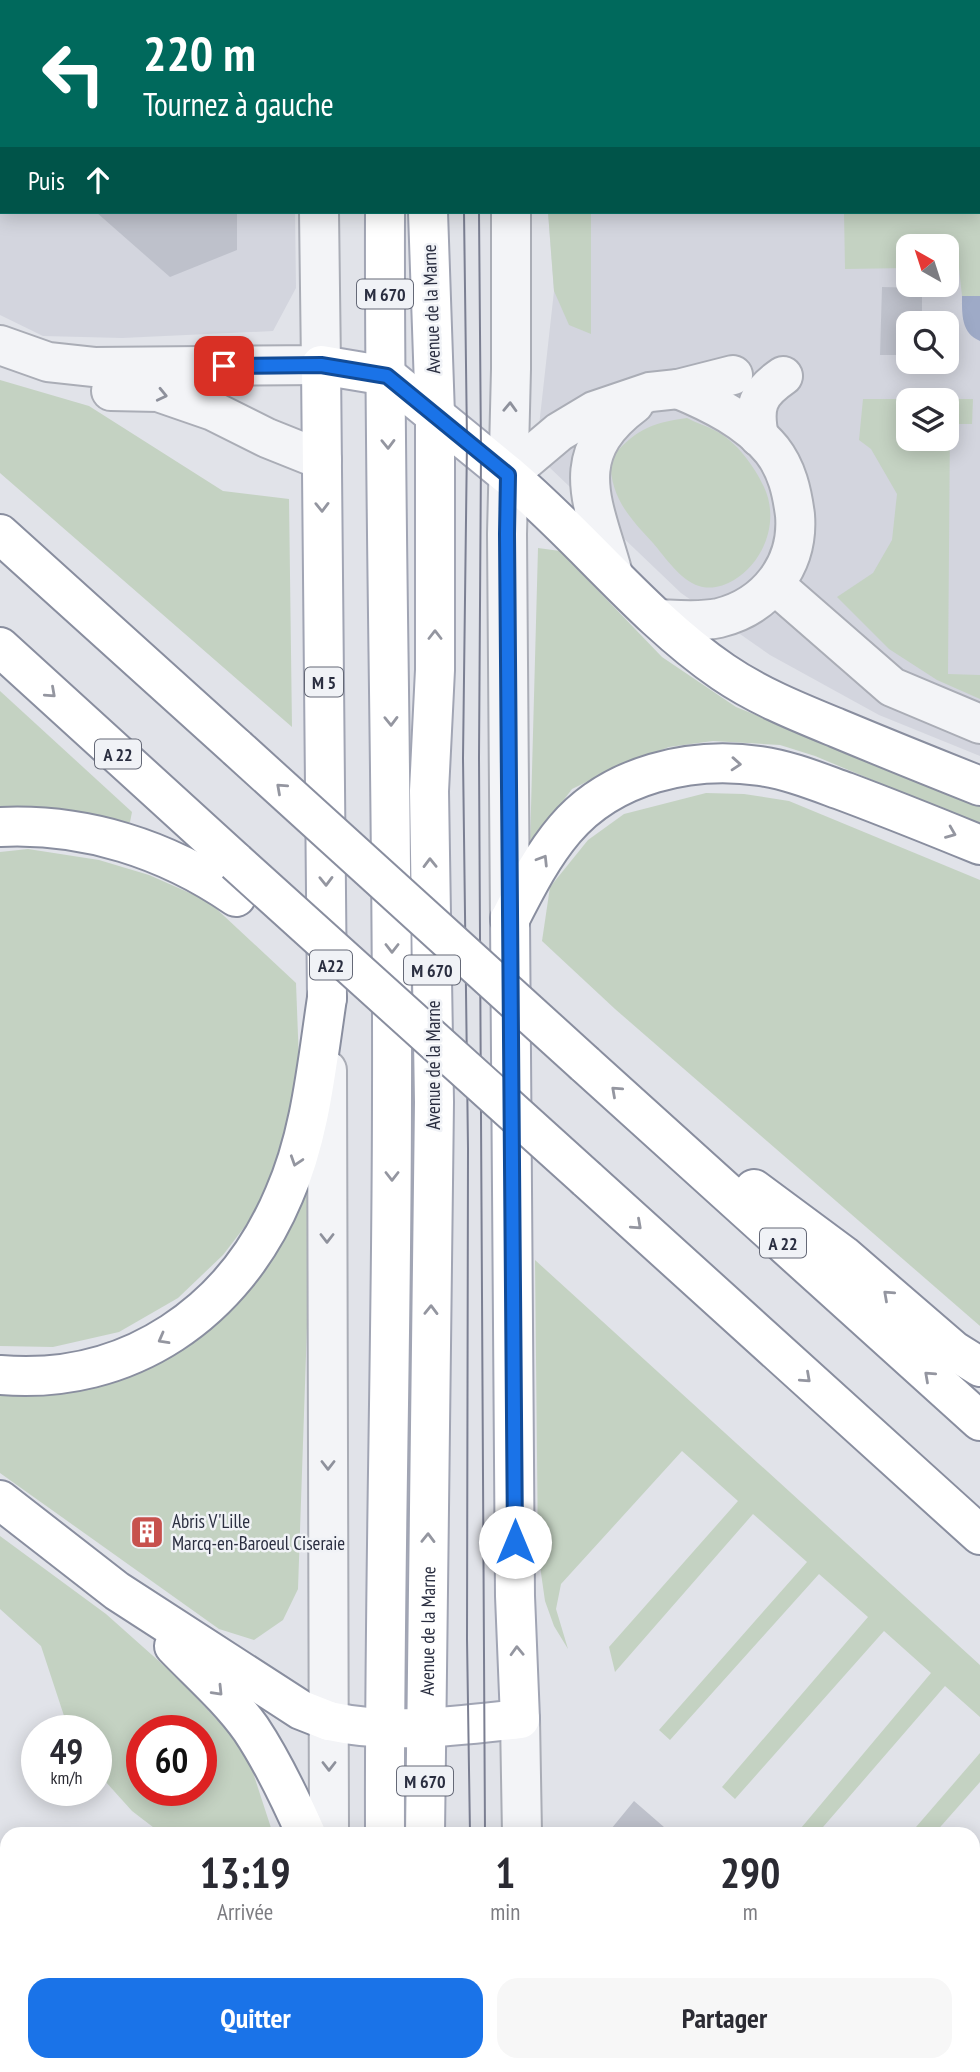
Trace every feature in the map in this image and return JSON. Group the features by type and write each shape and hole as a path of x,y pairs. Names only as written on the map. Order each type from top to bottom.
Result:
{"main road":[{"name":"M 670","path":"385,214 392,787 392,1105 383,1681 385,1827"},
{"name":"Avenue de la Marne","path":"425,1827 434,1102 429,791 435,670 435,415 428,214"},
{"path":"321,365 387,376 547,508 612,574 700,656 746,687 804,715 980,786"},
{"name":"M 5","path":"321,365 327,998"},
{"name":"A 22","path":"0,534 980,1422"},
{"name":"A 22","path":"0,647 236,879"},
{"path":"0,1500 117,1591 301,1710 329,1721 385,1729 426,1729 520,1719 515,1596 509,919 549,849 583,812 625,784 692,765 714,762 760,766 788,772 852,794 980,845"},
{"path":"0,827 36,825 82,831 122,841 189,867 236,879"},
{"name":"A22","path":"236,879 427,1034 980,1535"},
{"path":"0,1376 60,1375 135,1354 169,1336 205,1310 235,1278 263,1239 285,1195 299,1154 313,1089 327,998"},
{"path":"646,1119 729,1171 809,1228 928,1331 980,1367"},
{"path":"117,1591 216,1689 250,1728 284,1786 303,1827"}],"street":[{"name":"M 5","path":"319,214 321,365"},
{"path":"509,919 507,548 512,369 511,214"},
{"path":"0,345 48,362 86,367 321,365"},
{"path":"0,366 66,386 158,392 213,411 267,438 322,460"},
{"path":"508,475 559,432 594,411 733,375"},
{"path":"759,437 756,422 758,402 772,384 783,376"},
{"path":"660,619 692,621 719,618 740,610 763,596 775,585 787,567 795,535 794,506 786,474 771,449 723,411 664,391"},
{"path":"612,574 592,499 590,463 594,448 611,424 664,391"},
{"path":"775,585 892,687 980,724"},
{"name":"M 5","path":"327,998 329,1827"},
{"path":"520,1719 522,1827"}],"shaded area":[{"path":"0,214 295,214 296,288 273,331 122,338 43,336 0,315"},
{"path":"548,214 980,214 980,756 879,715 770,655 681,593 548,466 538,435 554,291"}],"green space":[{"path":"548,214 591,214 591,334 569,325 554,291"},
{"path":"844,214 980,214 980,296 962,296 959,234 896,234 896,268 845,269"},
{"path":"0,380 89,406 223,491 289,499 292,727 0,473"},
{"path":"863,399 896,399 896,451 950,451 948,674 980,675 980,699 937,680 889,649 837,597 873,573 892,540 897,494 871,449 859,440"},
{"path":"959,399 973,399 972,424 959,424"},
{"path":"687,418 723,435 738,448 756,471 769,500 769,527 761,552 745,572 717,587 708,588 692,583 673,568 622,506 611,473 610,460 635,435 652,426"},
{"path":"538,548 560,551 662,657 736,707 980,806 980,825 815,756 780,745 713,741 669,747 619,766 572,789 530,845"},
{"path":"0,691 132,812 130,822 117,824 0,815"},
{"path":"706,793 744,794 789,801 980,880 980,1326 615,1009 542,941 550,887 588,840 624,814"},
{"path":"28,849 99,860 149,875 208,901 296,983 299,1062 287,1129 263,1203 223,1255 178,1298 119,1332 53,1347 0,1346 0,852"},
{"path":"312,1180 298,1589 283,1620 254,1640 219,1629 0,1473 0,1390 99,1381"},
{"path":"535,1260 980,1665 980,1717 945,1686 823,1827 802,1827 931,1673 884,1631 735,1799 722,1787 868,1617 819,1574 670,1740 659,1730 807,1562 753,1514 615,1672 609,1647 738,1501 682,1451 561,1584 556,1609 568,1649 554,1626 545,1601 538,1552"},
{"path":"0,1536 106,1614 179,1679 212,1715 126,1715 126,1804 112,1789 112,1715 64,1715 41,1646 0,1609"},
{"path":"217,1720 246,1751 271,1827 153,1827 128,1806 217,1806"},
{"path":"980,1753 980,1782 940,1827 916,1827"}],"water":[{"path":"962,296 980,296 980,341 966,328"}],"building":[{"path":"98,214 237,214 237,250 170,277"},
{"path":"882,287 896,287 896,298 922,298 922,311 896,311 896,355 880,355"},
{"path":"634,1801 664,1827 613,1827"}],"tram line":[{"path":"464,214 467,441 463,758 468,1148 467,1639 470,1827"},
{"path":"479,214 485,1827"}],"place":[{"name":"Abris V'Lille Marcq-en-Baroeul Ciseraie","path":"147,1532"}],"route":[{"path":"224,366 321,365 387,376 508,475 515,1542"}]}
